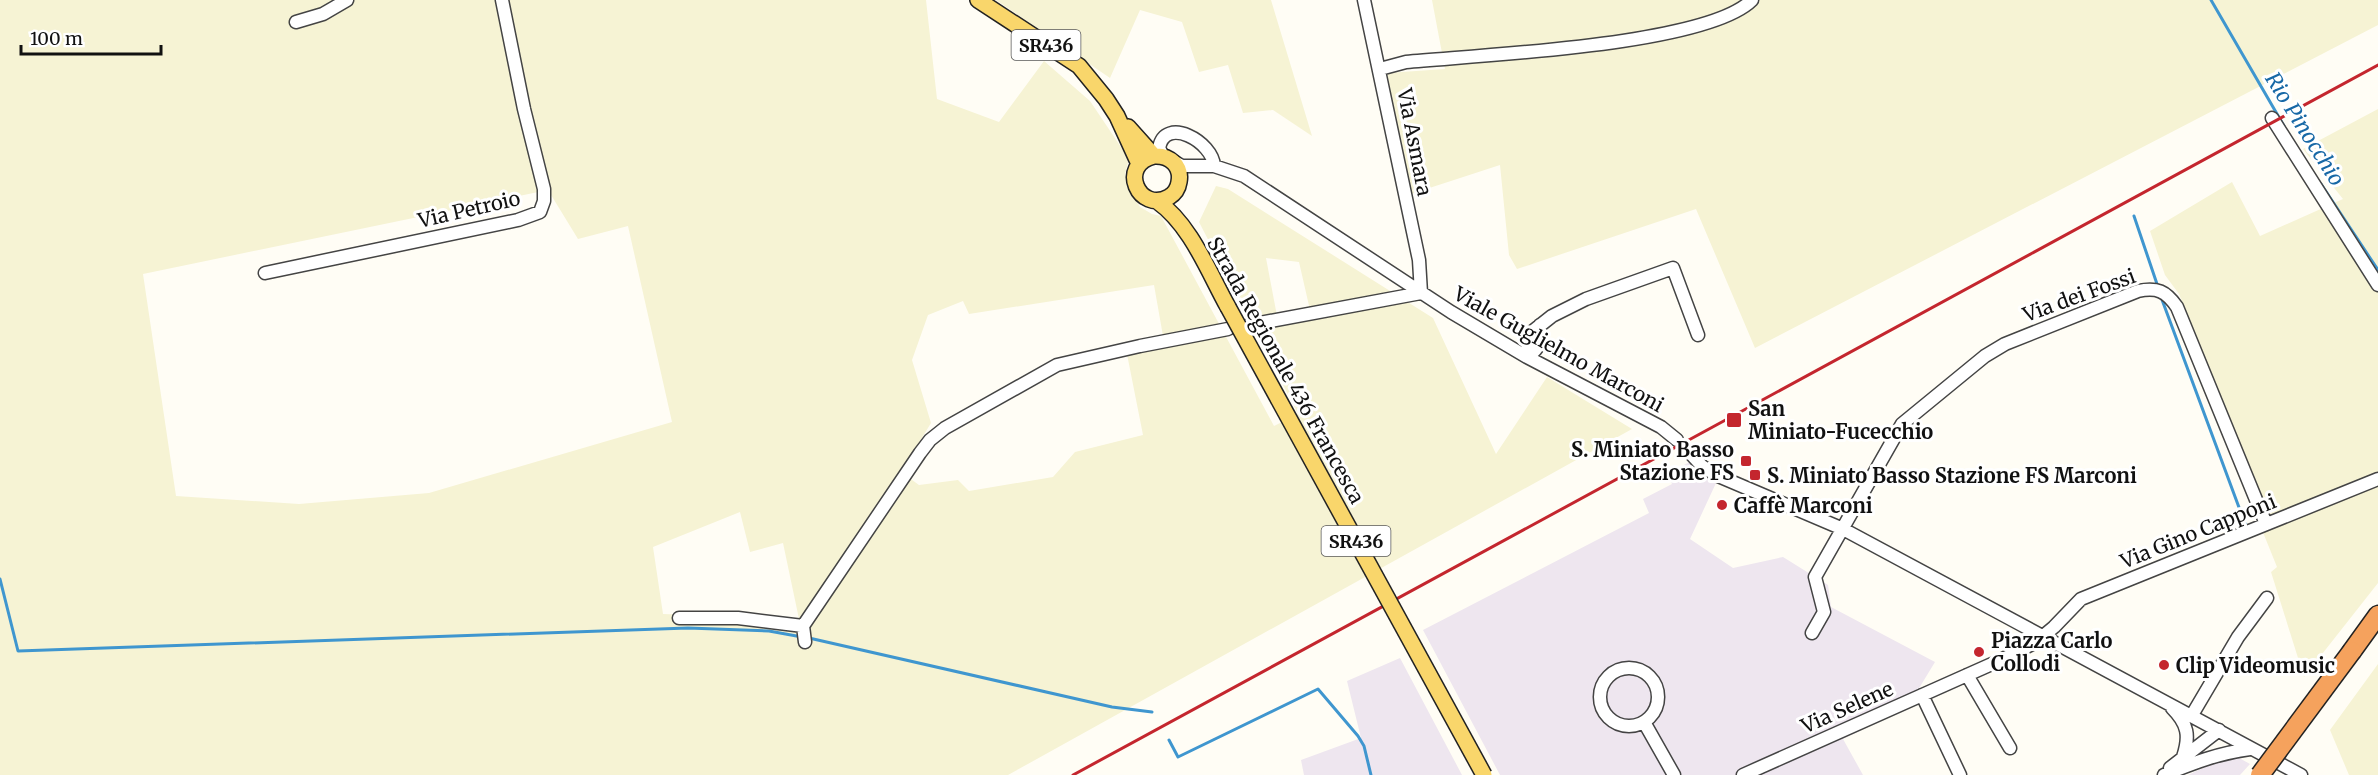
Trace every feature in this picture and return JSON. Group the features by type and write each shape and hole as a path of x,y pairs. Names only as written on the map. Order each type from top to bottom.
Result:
{"highway":[{"path":"2275,775 2358,654 2378,615"},
{"path":"2260,775 2358,654 2378,636"}],"main road":[{"name":"Strada Regionale 436 Francesca","path":"978,0 1078,66 1117,116 1139,164 1135,176 1137,188 1145,197 1157,201 1173,214 1190,238"},
{"name":"Strada Regionale 436 Francesca","path":"1117,116 1179,173 1177,189 1182,219 1190,238 1484,775"},
{"path":"1139,164 1146,158 1164,158"},
{"path":"1157,201 1168,198 1177,189"}],"street":[{"path":"296,22 323,14 347,0"},
{"name":"Via Petroio","path":"265,273 518,220 540,212 544,201 544,189 524,109 502,0"},
{"name":"Via Asmara","path":"1364,0 1419,260 1421,293"},
{"path":"1380,69 1406,62 1595,44 1651,36 1716,20 1744,8 1752,0"},
{"path":"2272,118 2378,285"},
{"path":"1164,158 1159,148 1162,139 1179,132 1207,147 1214,161 1211,166 1187,176 1177,189"},
{"name":"Viale Guglielmo Marconi","path":"1164,158 1182,166 1211,166 1244,176 1421,293 1527,357 1661,427 1677,440"},
{"path":"1512,348 1552,316 1586,299 1673,268 1698,335"},
{"name":"Via dei Fossi","path":"1812,633 1824,612 1815,577 1902,424 1915,411 1993,351 2046,327 2139,291 2159,290 2166,293 2177,307 2266,524"},
{"path":"1249,325 1421,293"},
{"path":"1540,325 1541,342 1546,358 1559,374"},
{"path":"679,618 738,618 804,633 920,453 937,433 1057,365 1227,329"},
{"path":"1527,357 1528,335"},
{"path":"1527,357 1538,350 1541,342"},
{"path":"1690,453 1716,475 1843,529 2301,775"},
{"name":"Via Gino Capponi","path":"2043,636 2081,599 2378,479"},
{"path":"2192,715 2238,637 2266,598"},
{"name":"Via Selene","path":"1743,775 2003,659 2043,636"},
{"path":"1635,668 1652,678 1657,687 1657,707 1644,722 1626,727 1609,719 1603,712 1600,694 1607,677 1615,671 1635,668"},
{"path":"1967,675 2010,748"},
{"path":"1922,694 1960,775"},
{"path":"2162,699 2178,714 2187,728 2188,740 2183,757"},
{"path":"1644,722 1674,775"},
{"path":"2163,775 2219,730"},
{"path":"2203,759 2215,750 2219,730"},
{"path":"2163,775 2203,759 2250,749"}],"shaded area":[{"path":"0,0 926,0 937,99 999,122 1044,61 1090,101 1129,159 1125,174 1131,192 1140,207 1161,216 1274,426 1298,414 1199,222 1216,186 1228,189 1433,318 1496,454 1547,377 1632,429 1008,775 0,775","holes":["548,190 578,239 628,226 672,422 429,493 299,504 176,496 143,274","1266,258 1299,262 1310,310 1277,316","1154,285 1163,336 1125,344 1143,435 1075,452 1053,477 969,491 958,480 919,485 901,472 931,423 912,360 928,315 963,301 969,314","740,512 750,552 783,543 799,619 663,614 653,547"]},
{"path":"996,0 1271,0 1312,136 1273,110 1243,113 1228,65 1199,72 1182,22 1140,10 1110,78"},
{"path":"1432,0 2378,0 2378,25 1755,348 1696,209 1517,269 1509,255 1500,165 1411,194 1387,73 1445,69"},
{"path":"2378,109 2378,583 2304,677 2271,572 2277,567 2258,520 2270,515 2179,294 2165,275 2150,231 2232,182 2260,236 2343,199 2303,149"},
{"path":"1690,462 1716,483 1690,539 1733,568 1783,557 1828,585 1831,607 1935,662 1907,708 1843,739 1863,775 1500,775 1423,630 1649,513 1643,499 1672,484 1667,473"},
{"path":"1400,658 1462,775 1304,775 1301,760 1361,738 1347,681"},
{"path":"2378,664 2378,775 2349,775 2330,730"},
{"path":"2232,754 2250,764 2240,775 2188,775"}],"waterway":[{"name":"Rio Pinocchio","path":"2211,0 2284,126"},
{"name":"Rio Pinocchio","path":"2321,184 2378,270"},
{"path":"2134,216 2157,284"},
{"path":"2161,297 2247,529"},
{"path":"0,579 18,651 688,628 769,631 802,637"},
{"path":"809,638 1112,707 1152,712"},
{"path":"1169,740 1178,757 1318,689 1358,736 1364,746 1371,775"}],"railway":[{"path":"1073,775 2378,65"}],"place":[{"name":"San Miniato-Fucecchio","path":"1734,420"},
{"name":"S. Miniato Basso Stazione FS","path":"1746,461"},
{"name":"S. Miniato Basso Stazione FS Marconi","path":"1755,475"},
{"name":"Caffè Marconi","path":"1722,505"},
{"name":"Piazza Carlo Collodi","path":"1979,652"},
{"name":"Clip Videomusic","path":"2164,665"}]}
